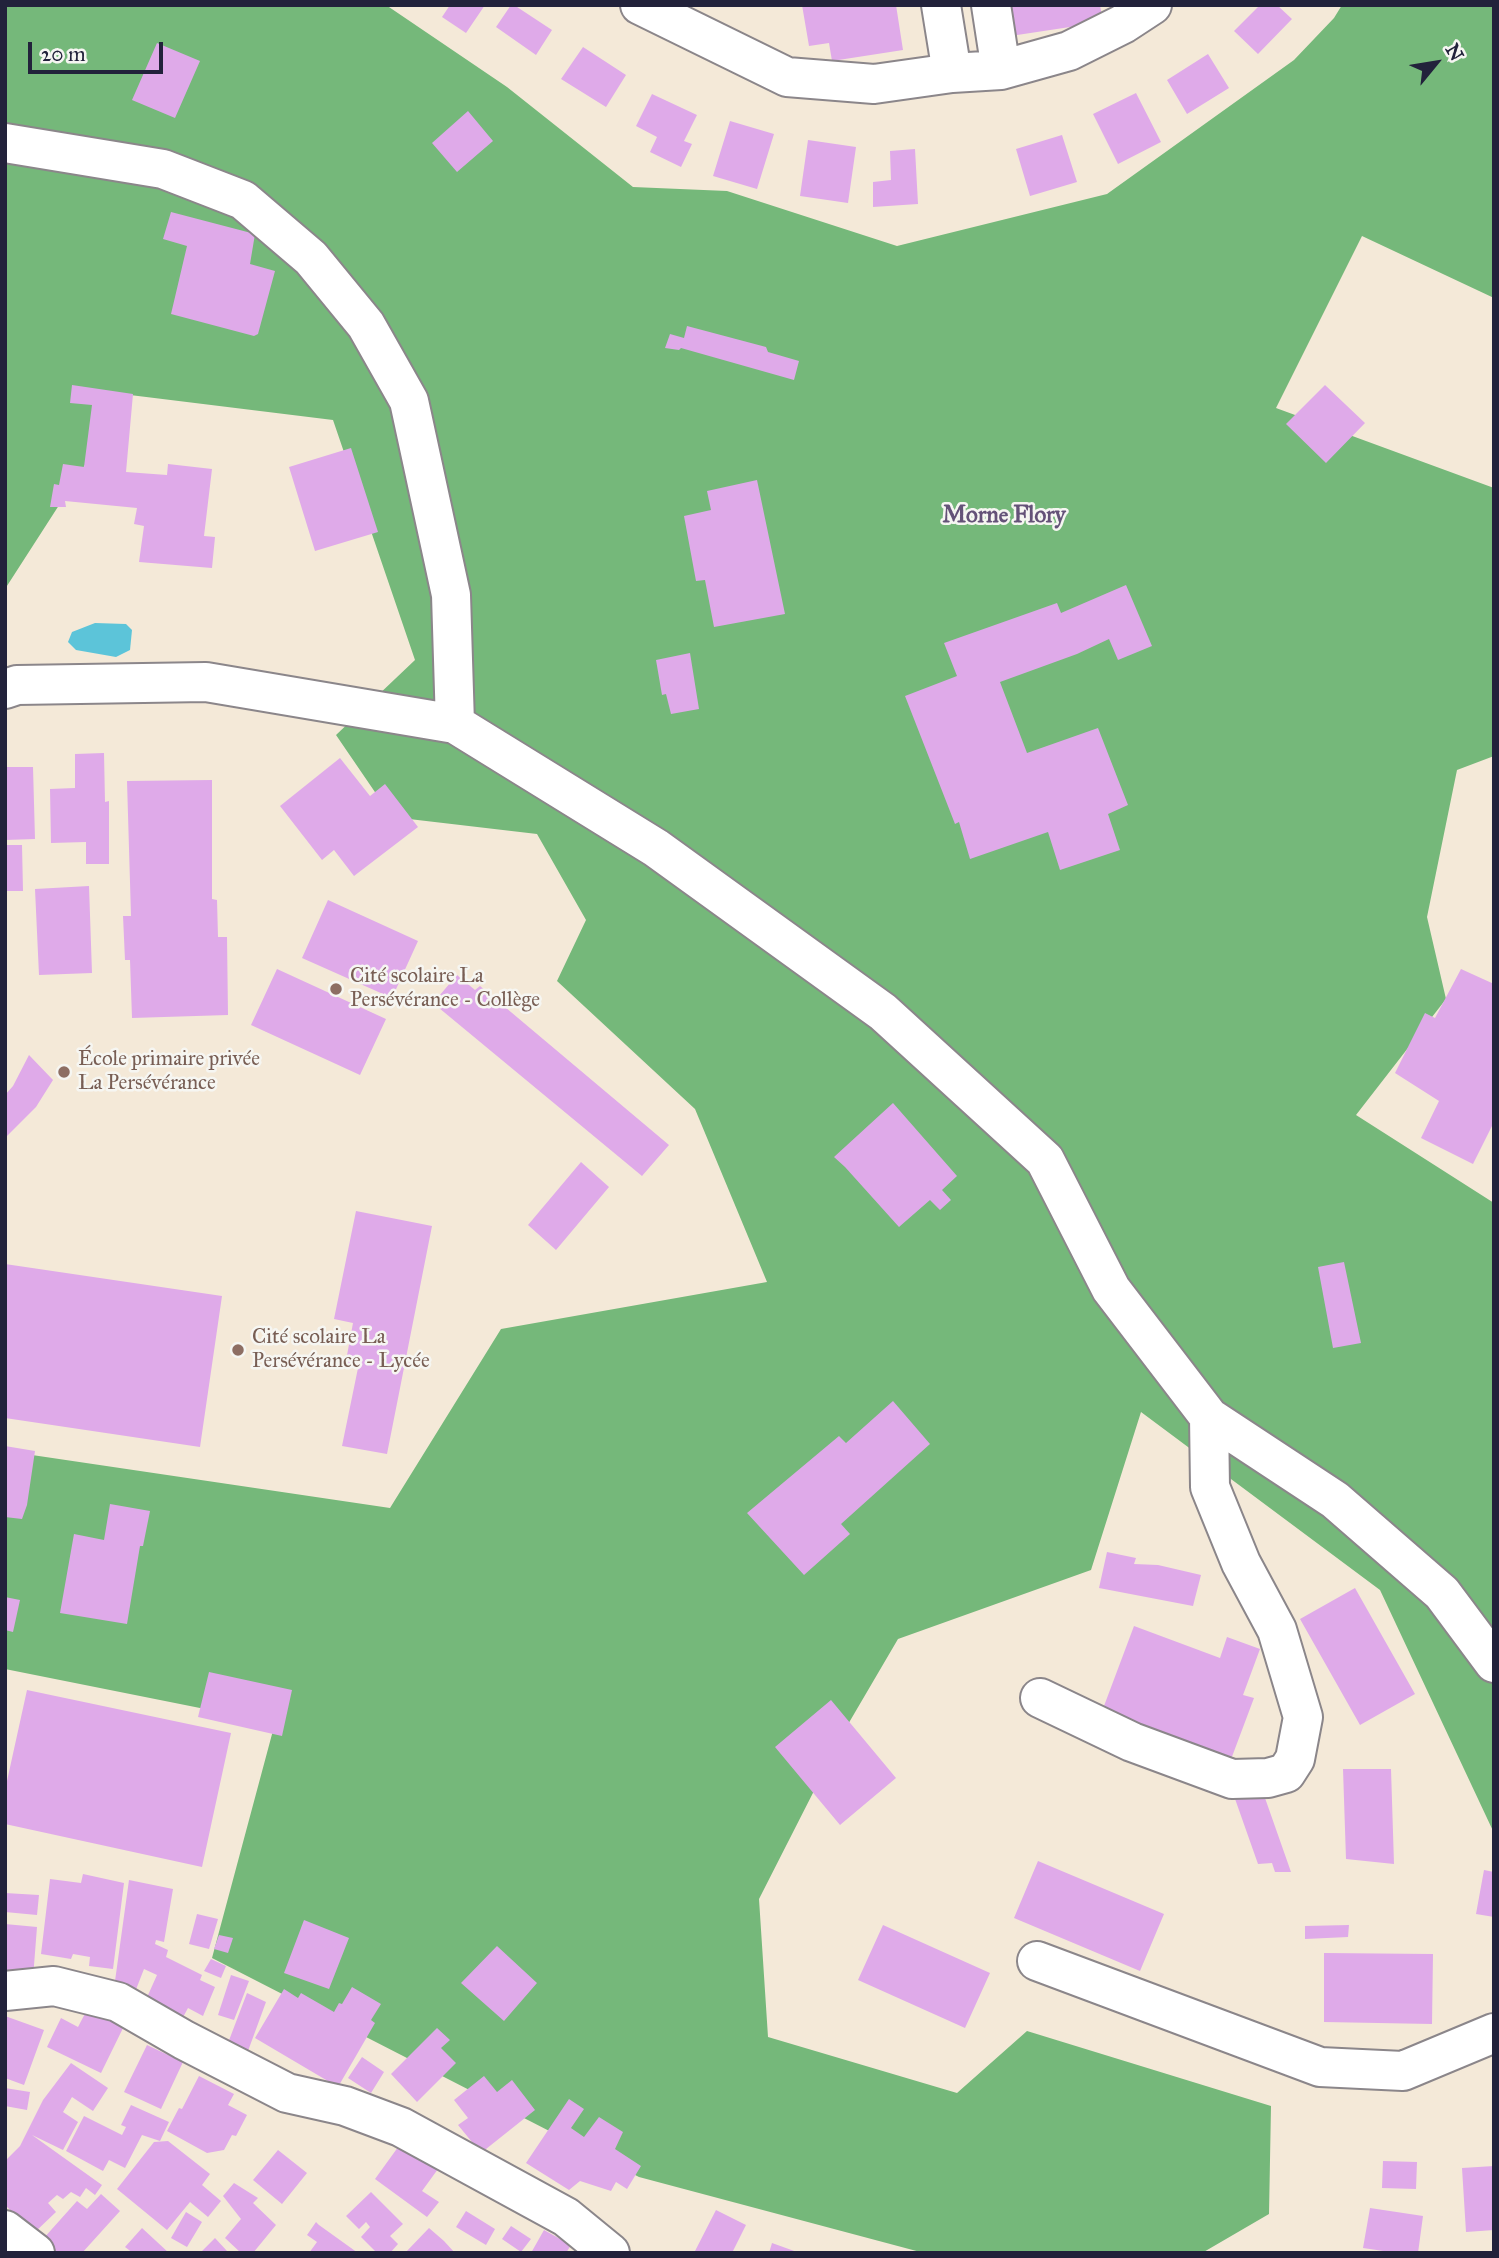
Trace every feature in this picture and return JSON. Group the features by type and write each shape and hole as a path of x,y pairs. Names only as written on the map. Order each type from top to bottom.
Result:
{"street":[{"path":"640,5 787,77 874,84 1001,70 1069,51 1123,24 1152,5"},
{"path":"941,5 951,74"},
{"path":"991,5 1001,70"},
{"path":"5,143 163,169 243,200 311,258 366,325 409,401 451,595 455,724"},
{"path":"5,689 17,685 205,682 455,724 656,848 883,1012 1045,1160 1111,1289 1209,1418 1335,1500 1442,1593 1494,1663"},
{"path":"1040,1698 1132,1742 1232,1779 1268,1778 1286,1773 1295,1759 1303,1717 1277,1630 1241,1563 1210,1487 1209,1418"},
{"path":"1037,1961 1320,2067 1403,2071 1494,2034"},
{"path":"5,1991 54,1986 117,2002 287,2093 345,2106 401,2127 566,2217 611,2253"},
{"path":"5,2230 35,2253"}],"green space":[{"path":"5,5 386,5 507,87 633,187 727,191 897,246 1107,194 1294,60 1334,18 1342,5 1494,5 1494,298 1362,236 1276,408 1494,488 1494,756 1457,770 1427,917 1446,999 1356,1115 1494,1203 1494,1833 1380,1590 1141,1412 1091,1570 898,1639 847,1726 759,1899 768,2037 957,2093 1027,2031 1271,2106 1269,2214 1202,2253 924,2253 639,2177 212,1958 275,1723 5,1669 5,1451 390,1508 501,1329 767,1282 695,1109 557,981 586,920 537,834 392,817 336,735 415,660 333,420 130,395 5,589"}],"water":[{"path":"95,623 126,624 132,630 130,650 116,657 76,650 68,642 72,632"}],"building":[{"path":"450,5 485,5 466,33 442,17"},
{"path":"511,5 552,30 536,55 496,27"},
{"path":"802,5 896,5 903,50 832,61 829,43 809,46"},
{"path":"999,5 1100,5 1103,22 1004,37"},
{"path":"1260,5 1277,5 1292,19 1258,54 1234,31"},
{"path":"157,43 200,61 175,118 132,100"},
{"path":"583,47 626,75 606,107 561,79"},
{"path":"1208,54 1229,88 1187,114 1167,80"},
{"path":"1136,93 1161,142 1118,164 1093,114"},
{"path":"652,94 697,115 684,141 692,144 681,167 650,152 657,137 636,126"},
{"path":"468,111 493,141 457,172 432,143"},
{"path":"730,121 774,134 757,189 713,176"},
{"path":"1062,135 1077,182 1030,196 1016,149"},
{"path":"808,140 856,147 848,203 800,196"},
{"path":"915,149 918,204 873,207 873,182 891,180 890,151"},
{"path":"171,212 255,234 250,264 275,271 258,334 254,336 171,314 187,246 163,239"},
{"path":"687,326 766,347 768,352 799,361 794,380 681,348 665,348 670,334 684,338"},
{"path":"72,385 133,394 126,472 167,475 168,464 212,469 204,536 215,537 212,568 139,562 144,526 134,524 137,508 65,501 66,507 50,507 54,484 59,485 63,464 84,467 92,405 70,403"},
{"path":"1325,385 1365,423 1326,463 1286,424"},
{"path":"351,448 378,532 315,551 289,467"},
{"path":"757,480 785,614 714,627 705,580 696,581 684,516 711,510 707,491"},
{"path":"1126,585 1152,646 1118,660 1109,639 1077,654 1000,682 1027,753 1098,728 1128,805 1108,814 1120,850 1060,870 1048,832 970,859 959,822 955,824 905,696 957,676 944,643 1057,603 1061,613"},
{"path":"690,653 699,709 671,714 666,694 662,695 656,660"},
{"path":"104,753 105,802 109,801 109,864 86,864 86,842 51,843 50,789 75,788 75,754"},
{"path":"340,758 370,796 385,784 418,827 354,876 334,850 322,860 280,806"},
{"path":"5,767 33,767 35,839 5,840"},
{"path":"212,780 212,899 217,900 218,937 227,937 228,1015 132,1018 130,960 125,960 123,916 131,916 127,781"},
{"path":"5,845 22,845 23,891 5,891"},
{"path":"89,886 92,973 39,975 35,889"},
{"path":"328,900 418,941 392,998 302,958"},
{"path":"277,969 386,1019 360,1075 251,1025"},
{"path":"1461,969 1494,984 1494,1122 1473,1164 1421,1138 1439,1101 1395,1073 1425,1013 1435,1018"},
{"path":"457,975 475,990 480,986 669,1145 642,1176 433,1003"},
{"path":"29,1055 53,1080 36,1107 5,1138 5,1095 13,1086"},
{"path":"893,1103 957,1176 942,1190 951,1200 940,1210 930,1200 899,1227 834,1157"},
{"path":"581,1162 609,1187 556,1250 528,1225"},
{"path":"356,1211 432,1226 387,1454 342,1446 358,1368 345,1366 353,1323 334,1319"},
{"path":"1344,1262 1361,1343 1333,1348 1318,1267"},
{"path":"5,1264 222,1296 200,1447 5,1418"},
{"path":"893,1401 930,1444 841,1524 850,1534 804,1575 747,1513 839,1436 846,1443"},
{"path":"5,1446 35,1451 27,1505 22,1519 5,1517"},
{"path":"110,1504 150,1511 143,1546 140,1546 127,1624 60,1613 74,1534 104,1540"},
{"path":"1107,1552 1136,1558 1134,1564 1158,1565 1201,1575 1193,1606 1099,1588"},
{"path":"1355,1588 1415,1694 1360,1725 1300,1619"},
{"path":"5,1597 20,1600 13,1632 5,1630"},
{"path":"1134,1626 1220,1658 1227,1637 1260,1649 1243,1695 1254,1698 1230,1762 1101,1714"},
{"path":"209,1672 292,1690 282,1736 198,1717"},
{"path":"27,1690 231,1733 202,1867 5,1824 5,1781"},
{"path":"831,1700 896,1778 840,1825 775,1747"},
{"path":"1343,1769 1391,1769 1394,1864 1346,1859"},
{"path":"1234,1796 1265,1798 1291,1872 1275,1872 1272,1863 1258,1864"},
{"path":"1038,1861 1164,1914 1140,1971 1014,1918"},
{"path":"1484,1870 1494,1872 1494,1917 1476,1914"},
{"path":"83,1874 124,1883 113,1969 89,1966 90,1957 73,1954 71,1959 41,1954 50,1879 81,1883"},
{"path":"129,1880 173,1889 164,1942 156,1940 155,1944 168,1950 166,1957 202,1975 200,1980 215,1987 203,2016 188,2008 181,2021 144,2004 157,1975 144,1969 135,1992 115,1981"},
{"path":"5,1893 39,1895 37,1915 5,1912"},
{"path":"197,1914 218,1919 209,1949 189,1944"},
{"path":"304,1920 349,1938 329,1989 284,1973"},
{"path":"5,1924 37,1927 33,1978 5,1975"},
{"path":"883,1925 990,1973 965,2028 858,1980"},
{"path":"1349,1925 1348,1937 1305,1939 1305,1926"},
{"path":"219,1935 233,1938 228,1953 214,1949"},
{"path":"497,1946 537,1983 504,2021 461,1983"},
{"path":"1324,1953 1433,1954 1432,2024 1324,2022"},
{"path":"211,1959 226,1966 221,1978 204,1971"},
{"path":"231,1975 249,1981 234,2020 218,2015"},
{"path":"352,1987 381,2004 371,2020 375,2023 338,2087 255,2038 284,1989 298,1998 301,1993 334,2012"},
{"path":"247,1993 266,2002 248,2051 228,2043"},
{"path":"89,2006 125,2024 101,2073 47,2047 61,2018 78,2027"},
{"path":"5,2016 44,2030 24,2085 5,2078"},
{"path":"437,2028 450,2040 441,2048 456,2063 417,2102 391,2074"},
{"path":"147,2045 183,2062 161,2109 124,2092"},
{"path":"362,2057 384,2072 371,2093 348,2078"},
{"path":"71,2063 108,2088 93,2111 72,2097 63,2112 78,2122 63,2150 32,2135 102,2185 95,2195 86,2188 80,2197 71,2192 63,2199 57,2195 48,2203 56,2212 34,2233 5,2205 5,2161 20,2146 43,2100"},
{"path":"199,2076 234,2094 228,2105 247,2115 236,2136 232,2135 224,2150 207,2153 167,2131"},
{"path":"484,2076 497,2092 512,2080 535,2110 481,2153 458,2125 468,2118 454,2100"},
{"path":"5,2088 30,2092 27,2110 5,2106"},
{"path":"569,2099 584,2109 571,2128 584,2137 599,2117 623,2132 615,2149 641,2166 627,2189 616,2182 611,2191 580,2181 569,2190 526,2163"},
{"path":"131,2105 169,2122 160,2141 142,2135 125,2168 109,2160 103,2171 66,2151 84,2116 122,2135 126,2127 121,2125"},
{"path":"168,2141 210,2174 202,2185 221,2201 208,2217 190,2202 167,2230 117,2189 154,2142"},
{"path":"401,2143 438,2169 422,2191 439,2202 427,2217 375,2179"},
{"path":"278,2150 307,2173 282,2204 253,2180"},
{"path":"1383,2161 1417,2162 1416,2189 1382,2188"},
{"path":"1494,2166 1494,2230 1466,2232 1462,2168"},
{"path":"234,2183 258,2198 253,2203 276,2225 253,2253 241,2253 225,2238 241,2219 223,2196"},
{"path":"371,2192 403,2224 390,2236 398,2244 390,2253 377,2253 361,2237 370,2227 366,2222 359,2229 346,2216"},
{"path":"101,2194 120,2211 82,2253 58,2253 43,2239 77,2201 87,2209"},
{"path":"1370,2208 1423,2216 1418,2253 1363,2248"},
{"path":"716,2210 746,2225 732,2253 694,2253"},
{"path":"466,2211 495,2229 486,2245 456,2227"},
{"path":"186,2212 202,2222 187,2247 171,2238"},
{"path":"316,2222 358,2253 309,2253 317,2242 307,2235"},
{"path":"511,2226 531,2239 521,2252 502,2239"},
{"path":"142,2228 169,2253 133,2253 125,2247"},
{"path":"429,2228 444,2241 455,2253 405,2253"},
{"path":"544,2230 571,2245 566,2253 531,2253"},
{"path":"215,2238 227,2251 225,2253 200,2253"},
{"path":"772,2243 797,2252 797,2253 769,2253"}],"place":[{"name":"Cité scolaire La Persévérance - Collège","path":"336,989"},
{"name":"École primaire privée La Persévérance","path":"64,1072"},
{"name":"Cité scolaire La Persévérance - Lycée","path":"238,1350"}],"district":[{"name":"Morne Flory","path":"1004,516"}]}
